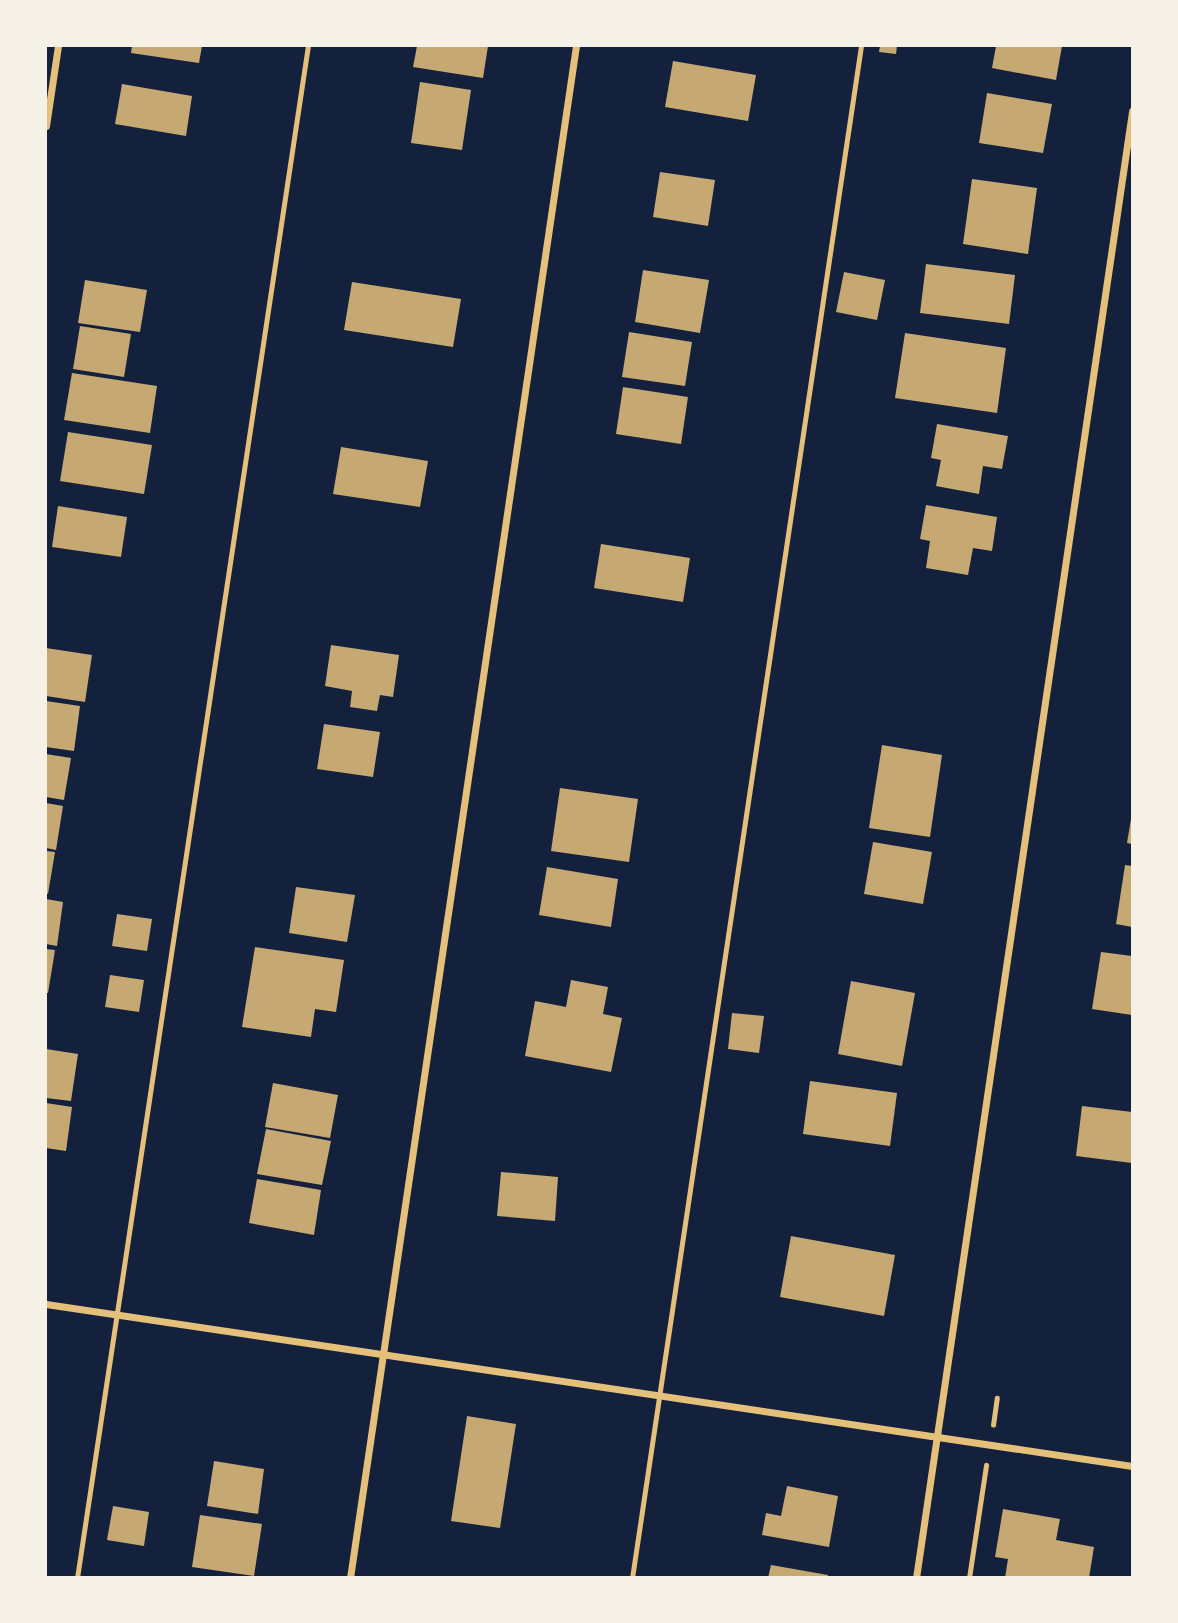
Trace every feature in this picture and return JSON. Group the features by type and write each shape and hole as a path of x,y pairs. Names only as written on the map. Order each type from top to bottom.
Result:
{"street":[{"path":"46,126 58,46"},
{"path":"350,1577 576,46"},
{"path":"916,1577 1132,111"},
{"path":"46,1304 1132,1466"}],"lane":[{"path":"77,1577 308,46"},
{"path":"632,1577 861,46"}],"path":[{"path":"969,1577 997,1398"}],"building":[{"path":"132,46 202,46 199,63 131,53"},
{"path":"417,46 488,46 483,78 413,67"},
{"path":"880,46 897,46 896,54 879,52"},
{"path":"996,46 1062,46 1056,80 992,68"},
{"path":"673,61 756,75 748,121 665,107"},
{"path":"420,82 471,90 462,150 411,143"},
{"path":"122,84 192,96 186,136 115,124"},
{"path":"987,93 1052,104 1043,153 979,143"},
{"path":"660,172 715,180 708,226 653,217"},
{"path":"972,179 1037,188 1028,254 963,244"},
{"path":"926,264 1015,275 1009,324 920,313"},
{"path":"643,270 709,280 700,333 635,322"},
{"path":"844,272 885,280 877,320 836,312"},
{"path":"85,280 147,290 140,332 78,323"},
{"path":"352,282 461,299 453,347 344,330"},
{"path":"80,326 131,334 124,377 73,369"},
{"path":"629,332 692,342 685,386 622,377"},
{"path":"905,333 1006,348 997,413 895,398"},
{"path":"72,373 157,386 150,433 64,420"},
{"path":"623,387 688,397 681,444 616,434"},
{"path":"937,424 1008,436 1002,469 983,466 979,494 936,486 941,460 931,458"},
{"path":"68,432 152,445 144,494 60,481"},
{"path":"341,447 428,461 420,507 333,494"},
{"path":"926,505 997,517 992,551 973,548 968,575 926,568 930,541 920,539"},
{"path":"58,506 127,517 121,557 52,547"},
{"path":"601,544 690,558 683,602 594,588"},
{"path":"331,645 399,655 393,697 380,695 377,711 350,707 352,691 325,686"},
{"path":"46,648 92,655 85,702 46,696"},
{"path":"46,701 80,706 74,751 46,747"},
{"path":"324,724 380,732 373,777 317,769"},
{"path":"882,745 942,755 930,837 869,828"},
{"path":"46,754 71,758 64,800 46,797"},
{"path":"560,788 638,799 629,862 551,851"},
{"path":"46,803 63,806 56,850 46,848"},
{"path":"1132,819 1132,844 1127,843"},
{"path":"873,842 932,852 923,904 864,894"},
{"path":"46,851 55,852 48,894 46,893"},
{"path":"1125,865 1132,866 1132,927 1116,924"},
{"path":"547,867 618,879 611,927 539,915"},
{"path":"296,887 355,895 347,942 289,933"},
{"path":"46,899 63,902 57,946 46,944"},
{"path":"117,914 152,919 147,951 112,946"},
{"path":"255,947 344,960 336,1012 315,1009 311,1037 242,1027"},
{"path":"46,949 55,950 48,993 46,993"},
{"path":"1101,952 1132,956 1132,1015 1092,1009"},
{"path":"110,975 144,980 139,1012 105,1007"},
{"path":"571,980 608,987 603,1014 622,1018 611,1072 525,1056 535,1001 566,1007"},
{"path":"851,981 915,993 902,1066 838,1054"},
{"path":"732,1013 764,1016 759,1053 728,1049"},
{"path":"46,1049 78,1054 71,1101 46,1098"},
{"path":"810,1081 897,1093 890,1146 803,1134"},
{"path":"273,1083 338,1095 330,1138 265,1127"},
{"path":"46,1103 72,1107 66,1151 46,1148"},
{"path":"1082,1106 1132,1112 1132,1163 1076,1156"},
{"path":"266,1129 331,1141 322,1185 257,1174"},
{"path":"501,1172 558,1177 555,1221 497,1216"},
{"path":"257,1179 321,1190 314,1235 249,1223"},
{"path":"791,1236 895,1255 884,1316 780,1297"},
{"path":"467,1416 516,1424 500,1528 451,1521"},
{"path":"214,1461 264,1469 258,1514 207,1506"},
{"path":"787,1486 838,1496 829,1547 762,1535 766,1513 781,1516"},
{"path":"113,1506 149,1512 144,1546 107,1540"},
{"path":"1003,1509 1060,1519 1056,1540 1094,1547 1089,1578 1005,1578 1008,1559 995,1557"},
{"path":"200,1515 262,1524 254,1576 192,1567"},
{"path":"771,1565 828,1575 828,1578 768,1578"}]}
